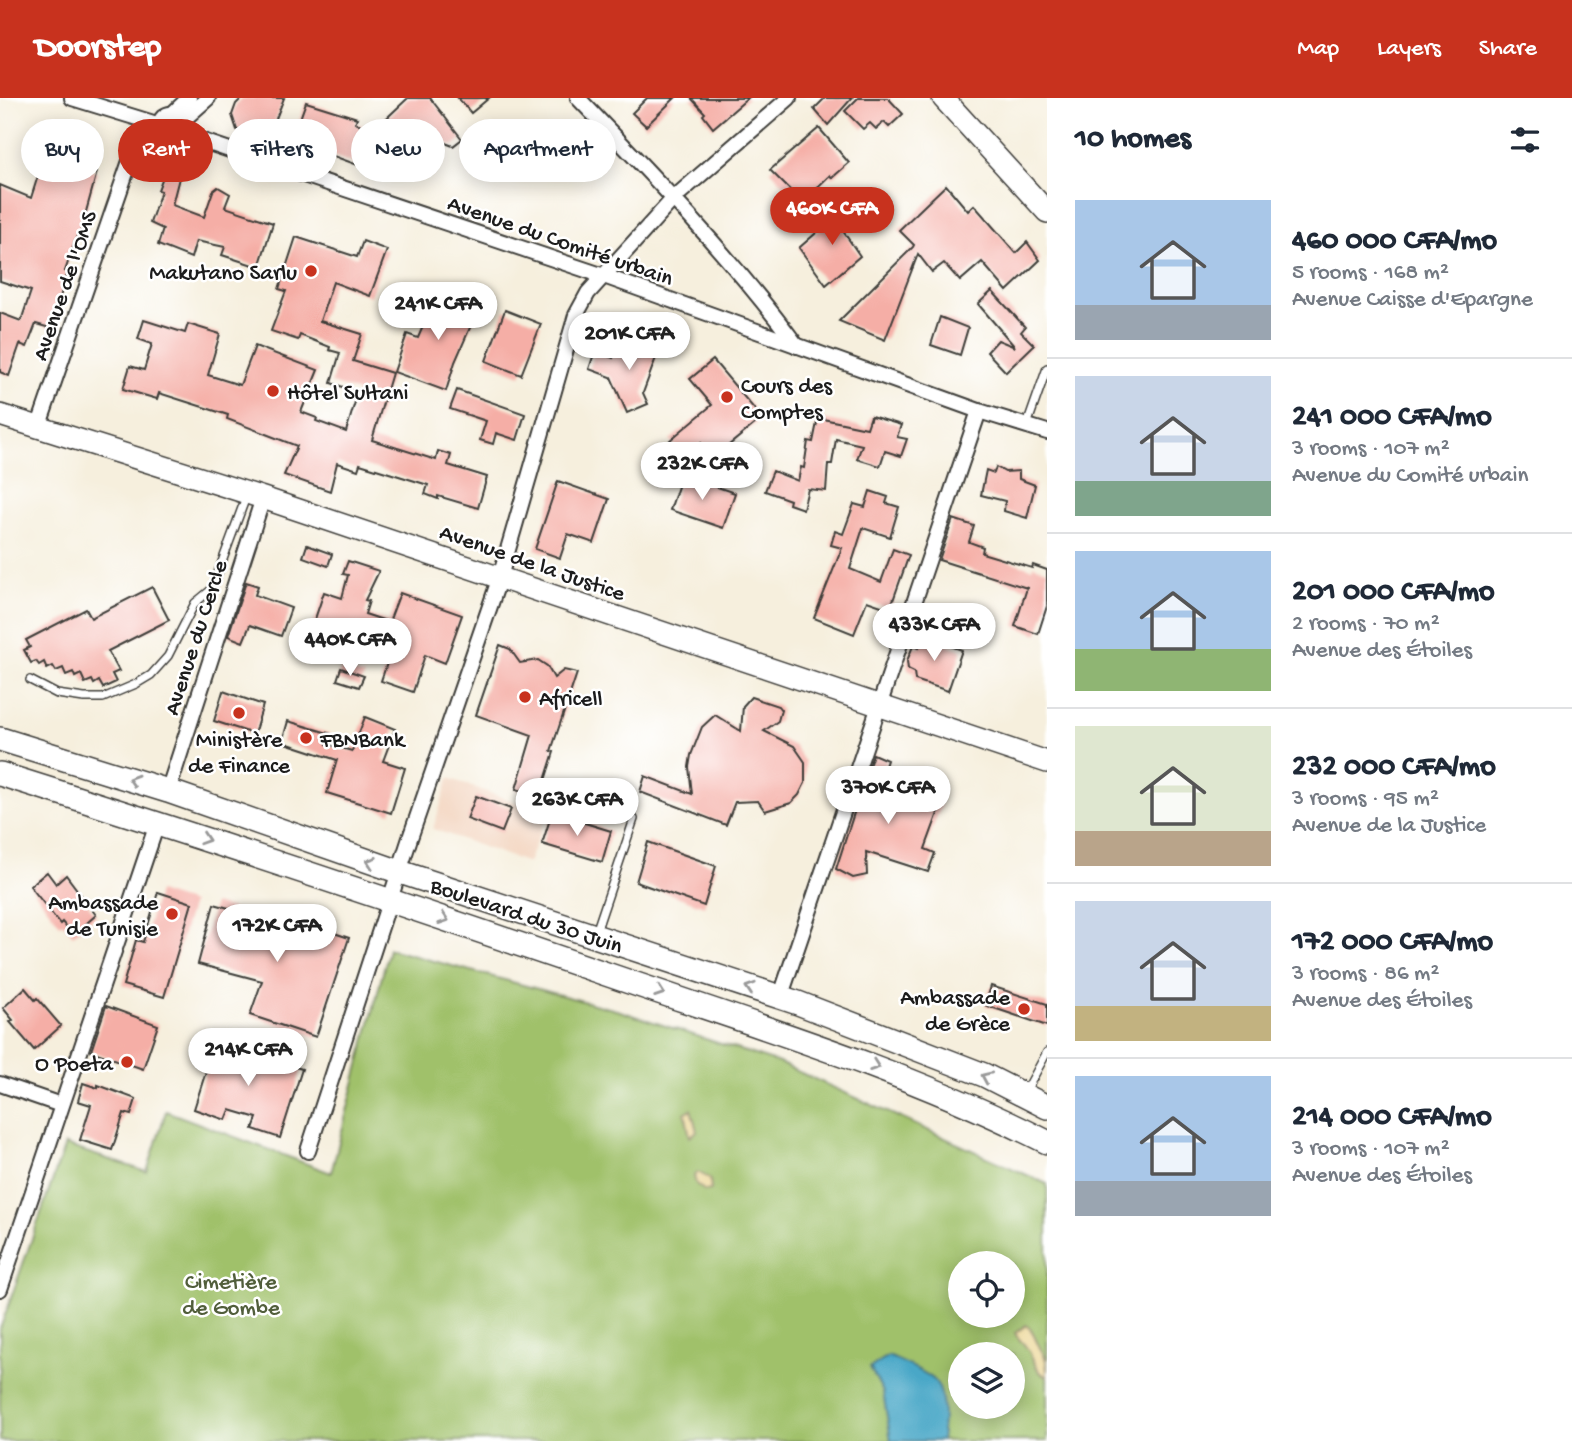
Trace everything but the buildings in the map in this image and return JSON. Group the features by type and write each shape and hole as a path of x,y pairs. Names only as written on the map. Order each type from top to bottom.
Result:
{"main road":[{"path":"943,98 1047,212"},
{"name":"Avenue de la Justice","path":"0,415 255,495 1047,762"},
{"name":"Boulevard du 30 Juin","path":"0,739 168,791 400,872 780,998 984,1075 1047,1107"},
{"name":"Boulevard du 30 Juin","path":"0,773 391,900 894,1073 1003,1119 1047,1142"}],"street":[{"path":"72,98 136,119"},
{"path":"179,119 189,98"},
{"path":"182,119 208,98"},
{"path":"578,98 674,198 757,292 798,346"},
{"path":"309,1151 500,577 576,315 588,293 674,198 789,98"},
{"name":"Avenue du Comité urbain","path":"213,136 979,411 1047,432"},
{"name":"Avenue de l'OMS","path":"38,428 123,182"},
{"path":"780,998 979,411"},
{"name":"Avenue du Cercle","path":"168,791 255,495"},
{"path":"0,1289 157,824"},
{"path":"0,1084 61,1105"}],"lane":[{"path":"1027,426 1047,368"},
{"path":"30,680 57,694 103,698 151,675 168,656 195,603 212,589 255,495"},
{"path":"594,936 634,819"},
{"path":"1024,1095 1047,1052"}],"shaded area":[{"path":"449,778 547,814 528,863 433,829"}],"green space":[{"name":"Cimetière de Gombe","path":"389,949 620,1011 779,1063 1047,1184 1047,1441 0,1441 0,1329 65,1145 147,1172 166,1111 331,1173"}],"sand":[{"path":"691,1109 697,1131 690,1137 685,1113"},
{"path":"698,1172 710,1179 711,1190 705,1191 696,1184 694,1176"},
{"path":"1025,1326 1032,1331 1044,1356 1047,1377 1040,1372 1025,1342 1015,1333"}],"water":[{"path":"888,1356 921,1371 936,1382 943,1403 941,1441 891,1441 883,1392 870,1368"}],"place":[{"name":"Makutano Sarlu","path":"311,271"},
{"name":"Hôtel Sultani","path":"273,391"},
{"name":"Cours des Comptes","path":"727,397"},
{"name":"Africell","path":"525,697"},
{"name":"Ministère de Finance","path":"239,713"},
{"name":"FBNBank","path":"306,738"},
{"name":"Ambassade de Tunisie","path":"172,914"},
{"name":"Ambassade de Grèce","path":"1024,1009"},
{"name":"O Poeta","path":"127,1062"}]}
